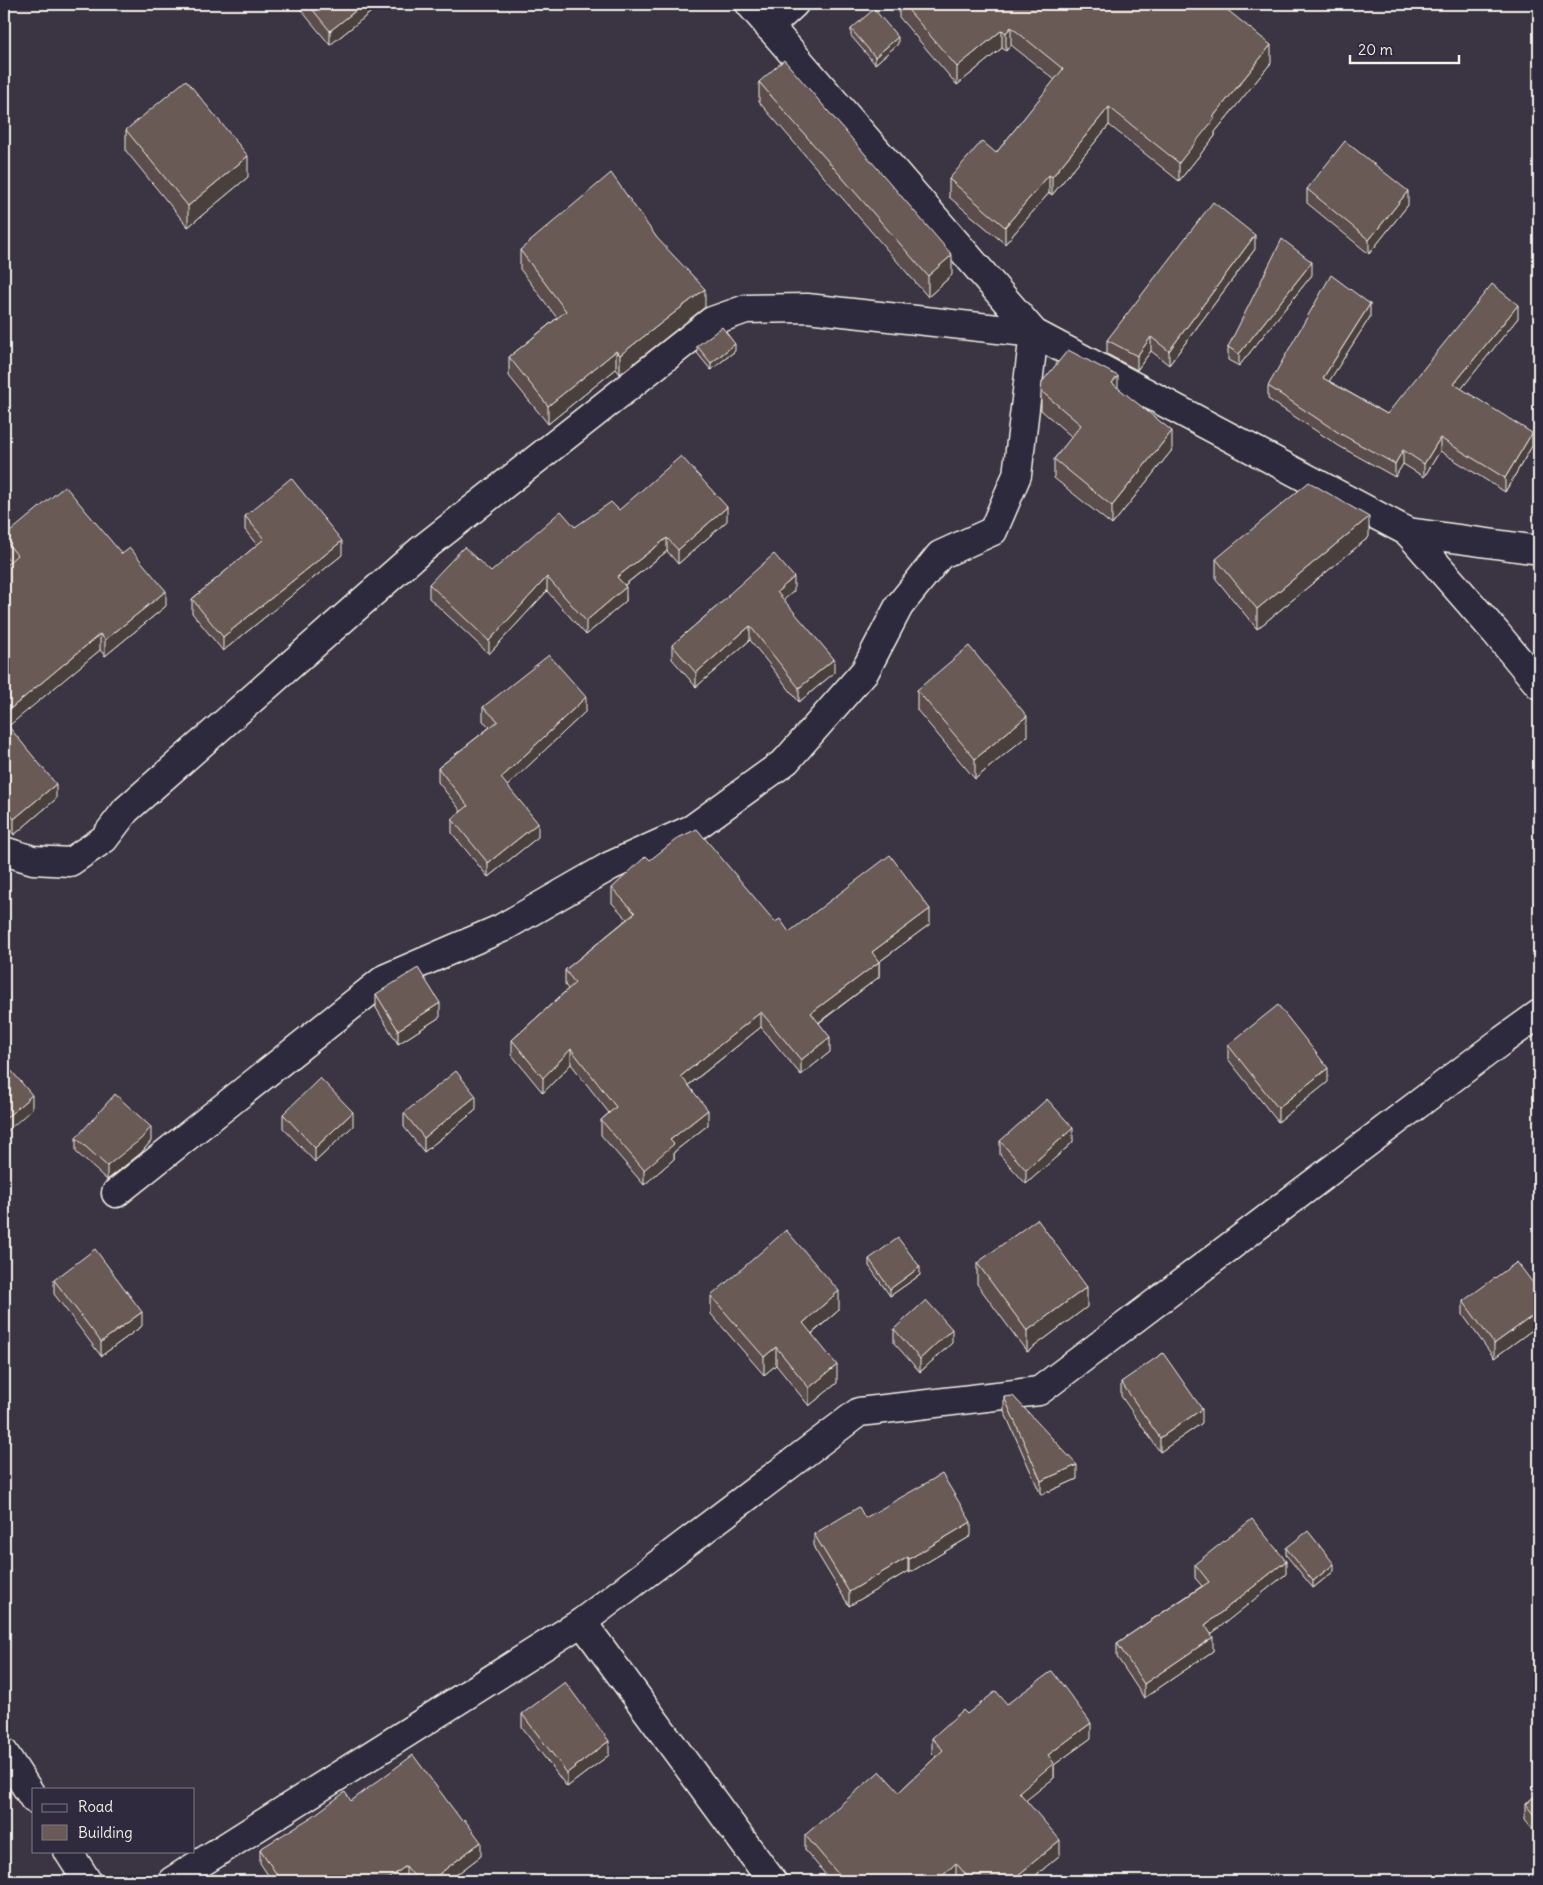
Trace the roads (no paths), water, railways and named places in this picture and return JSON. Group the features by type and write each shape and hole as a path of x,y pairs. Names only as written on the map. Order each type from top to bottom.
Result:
{"street":[{"path":"750,4 1034,333 1408,532 1539,550"},
{"path":"769,27 794,4"},
{"path":"4,851 33,860 70,862 104,839 126,810 421,550 712,321 746,309 807,308 1034,333"},
{"path":"116,1193 386,978 502,928 610,866 692,829 786,761 865,671 899,606 940,555 993,530 1017,475 1034,333"},
{"path":"1408,532 1539,685"},
{"path":"172,1881 582,1622 859,1412 1039,1391 1502,1040 1539,1014"},
{"path":"582,1622 772,1881"},
{"path":"4,1752 32,1796"},
{"path":"69,1852 87,1881"}]}
